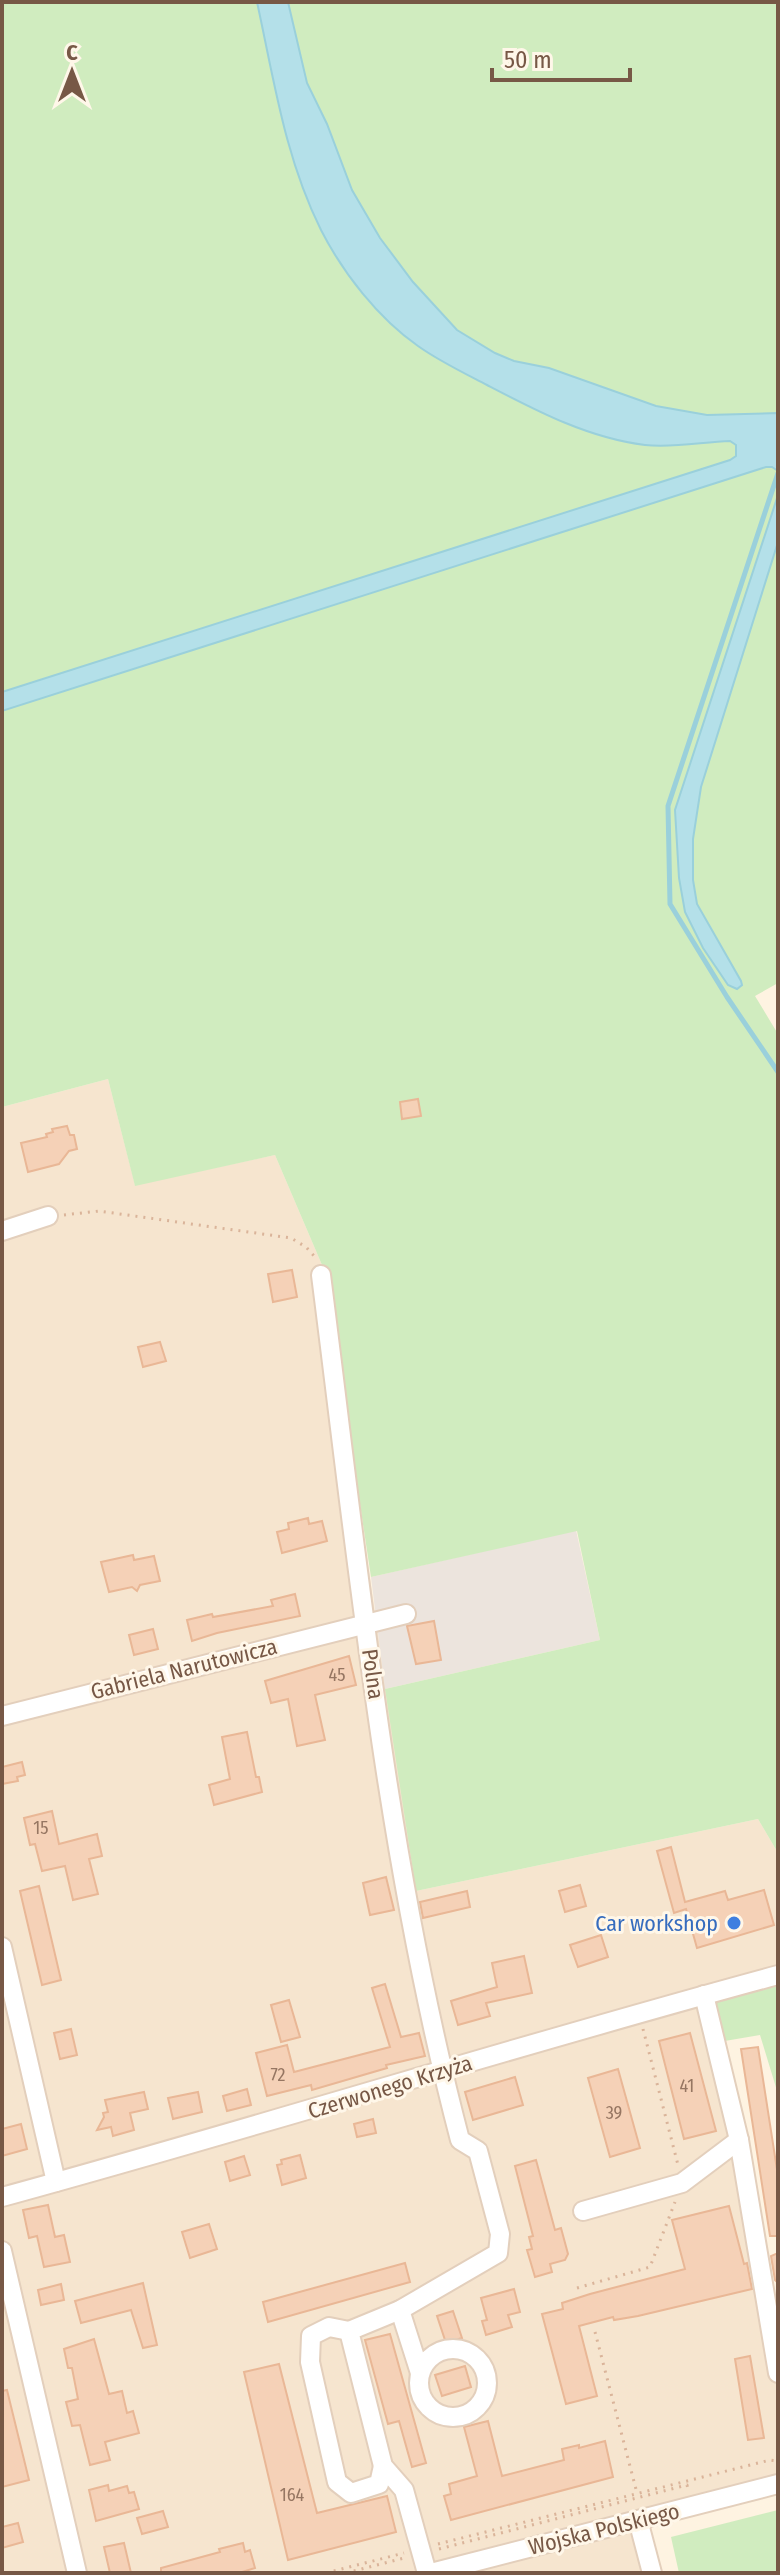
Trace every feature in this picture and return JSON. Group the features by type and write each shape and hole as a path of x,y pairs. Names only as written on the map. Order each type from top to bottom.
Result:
{"street":[{"path":"2,1231 48,1216"},
{"name":"Polna","path":"321,1275 398,1847 442,2071 460,2140 478,2151 500,2234 498,2253 400,2310"},
{"name":"Gabriela Narutowicza","path":"2,1716 406,1614"},
{"path":"2,1947 56,2182"},
{"name":"Czerwonego Krzyża","path":"2,2197 778,1975"},
{"path":"704,1995 739,2140 778,2373"},
{"path":"583,2211 682,2183 739,2140"},
{"path":"2,2251 77,2573"},
{"path":"349,2331 383,2466 379,2484 351,2493 337,2482 310,2362 311,2336 329,2327 349,2331 400,2310 420,2373"},
{"path":"383,2466 404,2490 419,2549 438,2572"},
{"name":"Wojska Polskiego","path":"438,2572 778,2484"},
{"path":"638,2520 652,2573"}],"path":[{"path":"48,1216 99,1211 291,1238 315,1257 321,1275"},
{"path":"577,2288 650,2267 682,2183 639,2013"},
{"path":"595,2332 637,2493"},
{"path":"326,2573 770,2460 778,2461"}],"shaded area":[{"path":"108,1079 135,1185 275,1155 325,1272 416,1891 758,1819 778,1853 778,1980 705,2003 778,2388 778,2494 649,2528 658,2573 2,2573 2,1107"},
{"path":"576,1530 600,1640 385,1689 371,1577"}],"green space":[{"path":"2,2 778,2 778,983 755,996 778,1034 778,1853 758,1819 416,1891 385,1689 600,1640 577,1531 371,1577 325,1272 275,1155 135,1186 108,1079 2,1107"},
{"path":"778,1980 778,2094 760,2035 713,2043 705,2002"},
{"path":"778,2510 778,2573 679,2573 671,2537"}],"water":[{"path":"257,2 288,2 307,83 327,124 352,190 380,238 413,282 457,330 514,361 549,368 656,406 707,415 778,413 778,471 766,467 2,711 2,692 736,456 736,445 730,441 656,446 583,430 434,357 389,322 363,294 340,262 309,203 289,147"},
{"path":"778,495 778,542 701,787 693,839 693,880 697,904 741,981 742,985 737,989 728,985 703,948 685,912 679,878 675,810"}],"building":[{"path":"418,1099 421,1116 402,1119 400,1102"},
{"path":"67,1126 70,1135 74,1135 77,1149 69,1151 59,1164 28,1172 21,1143 47,1137 46,1134 53,1132 52,1129"},
{"path":"292,1270 297,1297 273,1302 268,1274"},
{"path":"160,1342 166,1361 143,1367 138,1347"},
{"path":"308,1518 309,1524 322,1521 327,1541 282,1553 277,1532 289,1529 288,1523"},
{"path":"133,1555 134,1560 154,1556 160,1581 140,1585 137,1591 132,1587 109,1592 101,1562"},
{"path":"295,1594 300,1616 192,1641 187,1620 273,1606 271,1600"},
{"path":"434,1621 441,1660 416,1664 407,1626"},
{"path":"153,1629 158,1649 134,1655 129,1635"},
{"path":"349,1656 356,1685 315,1695 325,1740 297,1746 288,1699 271,1703 265,1681"},
{"path":"247,1732 262,1792 214,1805 209,1785 230,1779 222,1737"},
{"path":"22,1762 25,1775 17,1777 18,1781 2,1784 2,1767"},
{"path":"52,1811 59,1844 97,1834 102,1856 89,1859 98,1894 73,1900 65,1866 42,1871 35,1844 30,1845 24,1818"},
{"path":"671,1847 685,1902 725,1891 728,1900 764,1890 774,1925 697,1948 686,1909 674,1913 657,1851"},
{"path":"386,1877 394,1910 370,1915 363,1883"},
{"path":"580,1885 586,1906 565,1912 559,1891"},
{"path":"39,1886 61,1980 42,1985 20,1891"},
{"path":"467,1891 470,1907 423,1918 420,1902"},
{"path":"601,1935 608,1957 578,1967 570,1945"},
{"path":"524,1956 532,1993 486,2003 490,2016 458,2025 451,2001 497,1987 492,1963"},
{"path":"385,1984 401,2037 419,2033 425,2056 386,2065 387,2068 312,2090 311,2085 267,2096 256,2053 287,2045 294,2072 390,2047 372,1988"},
{"path":"289,2000 300,2037 281,2042 271,2005"},
{"path":"71,2029 77,2055 60,2059 54,2033"},
{"path":"690,2033 716,2131 684,2139 659,2041"},
{"path":"758,2047 778,2176 778,2236 770,2236 741,2049"},
{"path":"618,2069 640,2148 610,2157 588,2078"},
{"path":"515,2077 523,2105 473,2120 465,2092"},
{"path":"247,2089 251,2105 227,2111 223,2096"},
{"path":"144,2092 148,2109 130,2113 134,2130 113,2136 111,2127 97,2130 103,2113 108,2112 105,2100"},
{"path":"198,2092 202,2112 173,2119 168,2098"},
{"path":"373,2119 376,2133 357,2137 354,2124"},
{"path":"21,2124 27,2149 2,2156 2,2129"},
{"path":"300,2155 306,2178 282,2185 277,2165 282,2164 281,2160"},
{"path":"244,2156 250,2175 230,2181 225,2162"},
{"path":"536,2160 555,2230 561,2228 568,2254 565,2260 550,2264 552,2272 535,2277 527,2250 532,2249 529,2237 533,2236 515,2166"},
{"path":"48,2205 55,2237 64,2235 70,2262 44,2267 37,2236 29,2238 23,2210"},
{"path":"729,2206 752,2289 638,2316 614,2320 613,2317 579,2326 597,2396 566,2404 542,2314 563,2309 562,2303 590,2294 685,2269 672,2220"},
{"path":"209,2224 217,2249 190,2258 182,2232"},
{"path":"778,2253 778,2283 771,2256"},
{"path":"405,2263 410,2282 268,2322 263,2302"},
{"path":"143,2283 157,2345 143,2348 131,2310 81,2323 75,2301"},
{"path":"61,2284 64,2300 41,2305 38,2290"},
{"path":"514,2289 520,2312 508,2315 512,2327 486,2335 482,2321 487,2320 481,2298"},
{"path":"453,2311 462,2338 446,2343 437,2316"},
{"path":"390,2334 426,2463 412,2467 399,2421 388,2424 365,2340"},
{"path":"94,2339 109,2394 122,2391 127,2413 133,2411 139,2433 105,2442 110,2460 90,2465 80,2425 72,2426 66,2402 78,2399 72,2368 68,2368 64,2349"},
{"path":"750,2356 764,2438 748,2440 735,2359"},
{"path":"279,2364 317,2513 387,2496 396,2532 288,2560 244,2372"},
{"path":"465,2366 471,2387 442,2396 435,2375"},
{"path":"7,2390 29,2480 2,2487 2,2391"},
{"path":"488,2421 502,2476 564,2460 562,2449 605,2441 613,2477 451,2520 444,2496 451,2494 449,2484 477,2476 464,2427"},
{"path":"108,2485 109,2491 127,2486 129,2493 134,2492 139,2509 96,2521 89,2490"},
{"path":"163,2511 168,2527 142,2534 137,2518"},
{"path":"18,2523 23,2542 2,2548 2,2527"},
{"path":"124,2543 131,2573 110,2573 104,2547"},
{"path":"243,2543 245,2552 250,2550 255,2568 239,2573 161,2573 161,2568"}],"waterway":[{"path":"778,473 668,806 670,904 778,1072"}],"place":[{"name":"Car workshop","path":"734,1923"}]}
